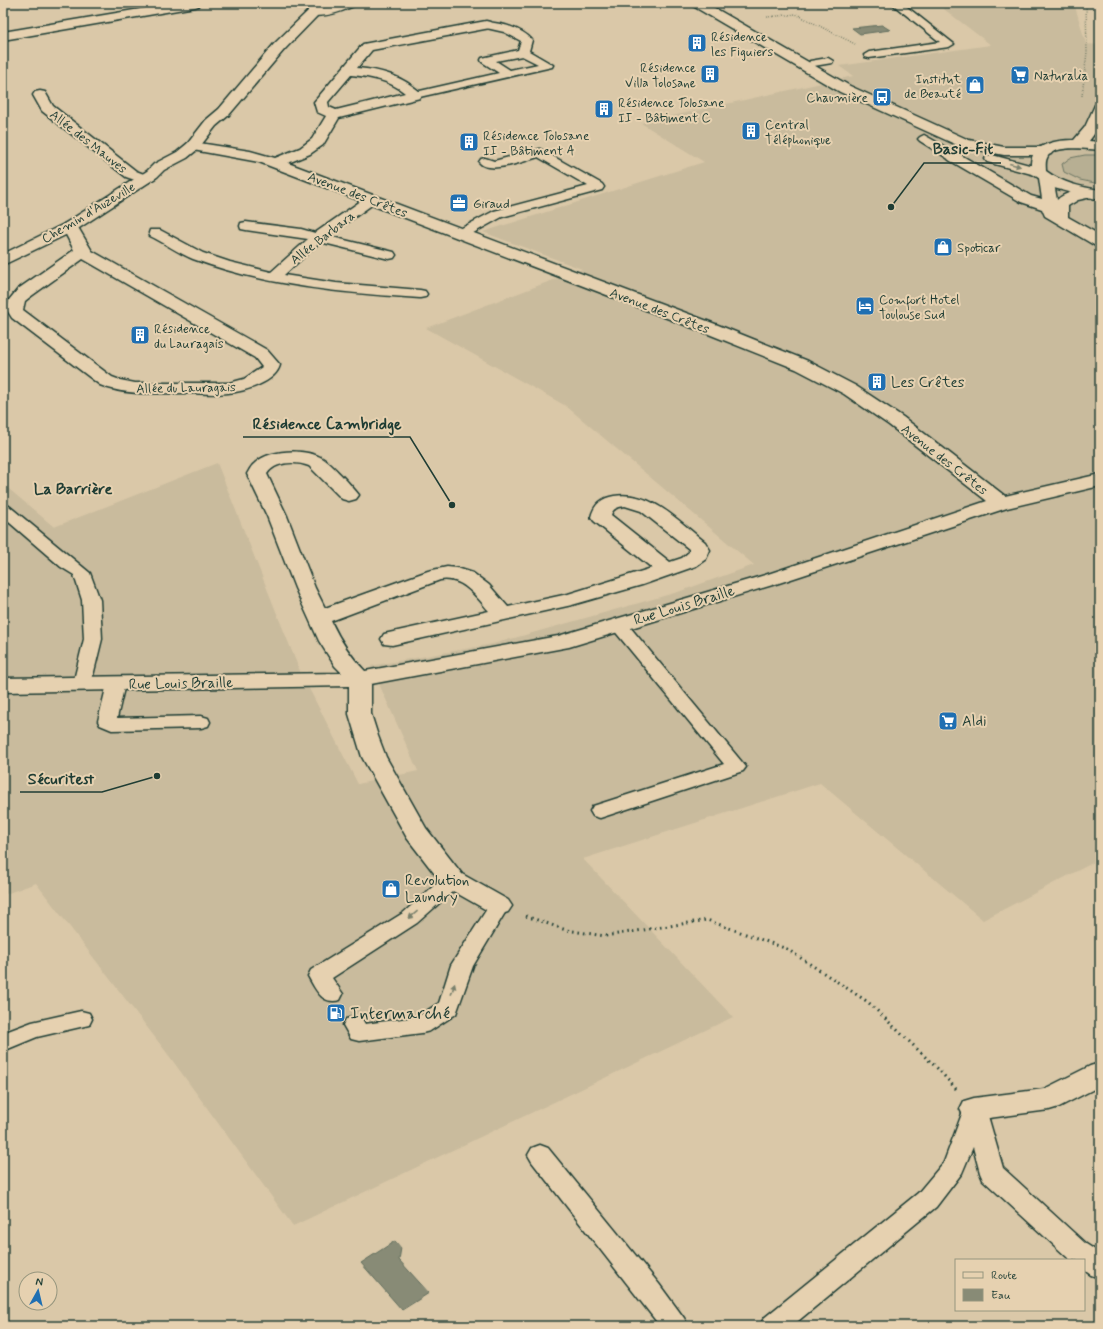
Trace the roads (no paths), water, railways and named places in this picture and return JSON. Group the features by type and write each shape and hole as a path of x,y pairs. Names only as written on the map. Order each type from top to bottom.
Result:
{"street":[{"path":"3,36 195,3"},
{"name":"Chemin d'Auzeville","path":"3,260 70,227 148,176 194,158 200,148 201,137 211,123 224,112 313,8 334,10 350,3"},
{"path":"697,3 817,75 964,143 1004,151 1046,150 1061,146 1078,145 1100,146"},
{"path":"416,95 334,115 322,109 321,102 368,47 486,25"},
{"path":"348,71 383,75 416,95"},
{"path":"845,89 924,139 950,150 1042,175 1067,187 1095,194"},
{"name":"Allée des Mauves","path":"40,95 47,108 131,174 148,176"},
{"path":"1078,145 1092,128 1100,108"},
{"path":"275,163 305,150 318,142 334,115"},
{"name":"Avenue des Crêtes","path":"200,148 250,155 275,163 712,329 802,365 850,390 896,421 1001,503 1100,480"},
{"path":"1046,150 1041,156 1042,175 1049,194 1050,213 1100,242"},
{"path":"954,157 1026,199 1049,206"},
{"path":"1061,219 1060,207 1063,202 1074,196 1095,194"},
{"name":"Allée du Lauragais","path":"70,227 83,251 95,260 261,354 271,365 270,369 250,383 229,388 135,388 116,386 106,381 18,314 15,310 17,300 24,293 83,251"},
{"path":"349,495 316,462 311,459 297,457 281,459 261,467 257,474 277,516 305,588 330,641 343,662 360,679 360,714 366,736 374,757 416,832 453,880 499,906"},
{"name":"Rue Louis Braille","path":"3,685 360,679 561,642 772,579 1001,503"},
{"path":"392,638 572,599 667,570"},
{"path":"320,618 435,575 449,573 458,574 468,578 503,614"},
{"path":"974,1109 1048,1099 1100,1074"}],"lane":[{"path":"872,55 949,44 896,3"},
{"path":"486,25 510,30 527,40 523,52"},
{"path":"416,95 509,74 548,65 523,52 486,60 509,74"},
{"path":"814,63 828,61"},
{"path":"924,139 954,157"},
{"path":"461,234 498,214 598,187 540,153 493,165 485,162"},
{"name":"Allée Barbara","path":"274,277 319,236 372,199"},
{"path":"246,226 301,232 389,255"},
{"path":"155,233 196,255 237,269 274,277 350,289 420,294"},
{"path":"3,509 67,563 82,573 91,600 93,640 82,684"},
{"path":"600,810 736,767 619,625"},
{"path":"116,684 108,721 112,724 200,722"},
{"path":"332,994 319,976 410,918 453,880"},
{"path":"354,1025 359,1033 422,1025 448,1008 462,965 499,906"},
{"path":"3,1043 32,1030 81,1019"},
{"path":"974,1109 992,1173 1078,1251 1100,1267"},
{"path":"773,1326 927,1200 954,1166 974,1109"},
{"path":"540,1155 650,1292 675,1326"}],"water":[{"path":"882,25 890,30 860,34 852,28"},
{"path":"395,1241 401,1248 399,1260 429,1293 402,1310 361,1263"}],"place":[{"name":"Résidence les Figuiers","path":"697,43"},
{"name":"Résidence Villa Tolosane","path":"710,74"},
{"name":"Naturalia","path":"1020,75"},
{"name":"Institut de Beauté","path":"975,85"},
{"name":"Chaumière","path":"882,97"},
{"name":"Résidence Tolosane II - Bâtiment C","path":"604,109"},
{"name":"Central Téléphonique","path":"751,131"},
{"name":"Résidence Tolosane II - Bâtiment A","path":"469,142"},
{"name":"Giraud","path":"459,203"},
{"name":"Basic-Fit","path":"891,207"},
{"name":"Spoticar","path":"943,247"},
{"name":"Comfort Hotel Toulouse Sud","path":"865,306"},
{"name":"Résidence du Lauragais","path":"140,335"},
{"name":"Les Crêtes","path":"877,382"},
{"name":"Résidence Cambridge","path":"452,505"},
{"name":"Aldi","path":"948,721"},
{"name":"Sécuritest","path":"157,776"},
{"name":"Revolution Laundry","path":"391,889"},
{"name":"Intermarché","path":"336,1013"}],"district":[{"name":"La Barrière","path":"73,488"}]}
